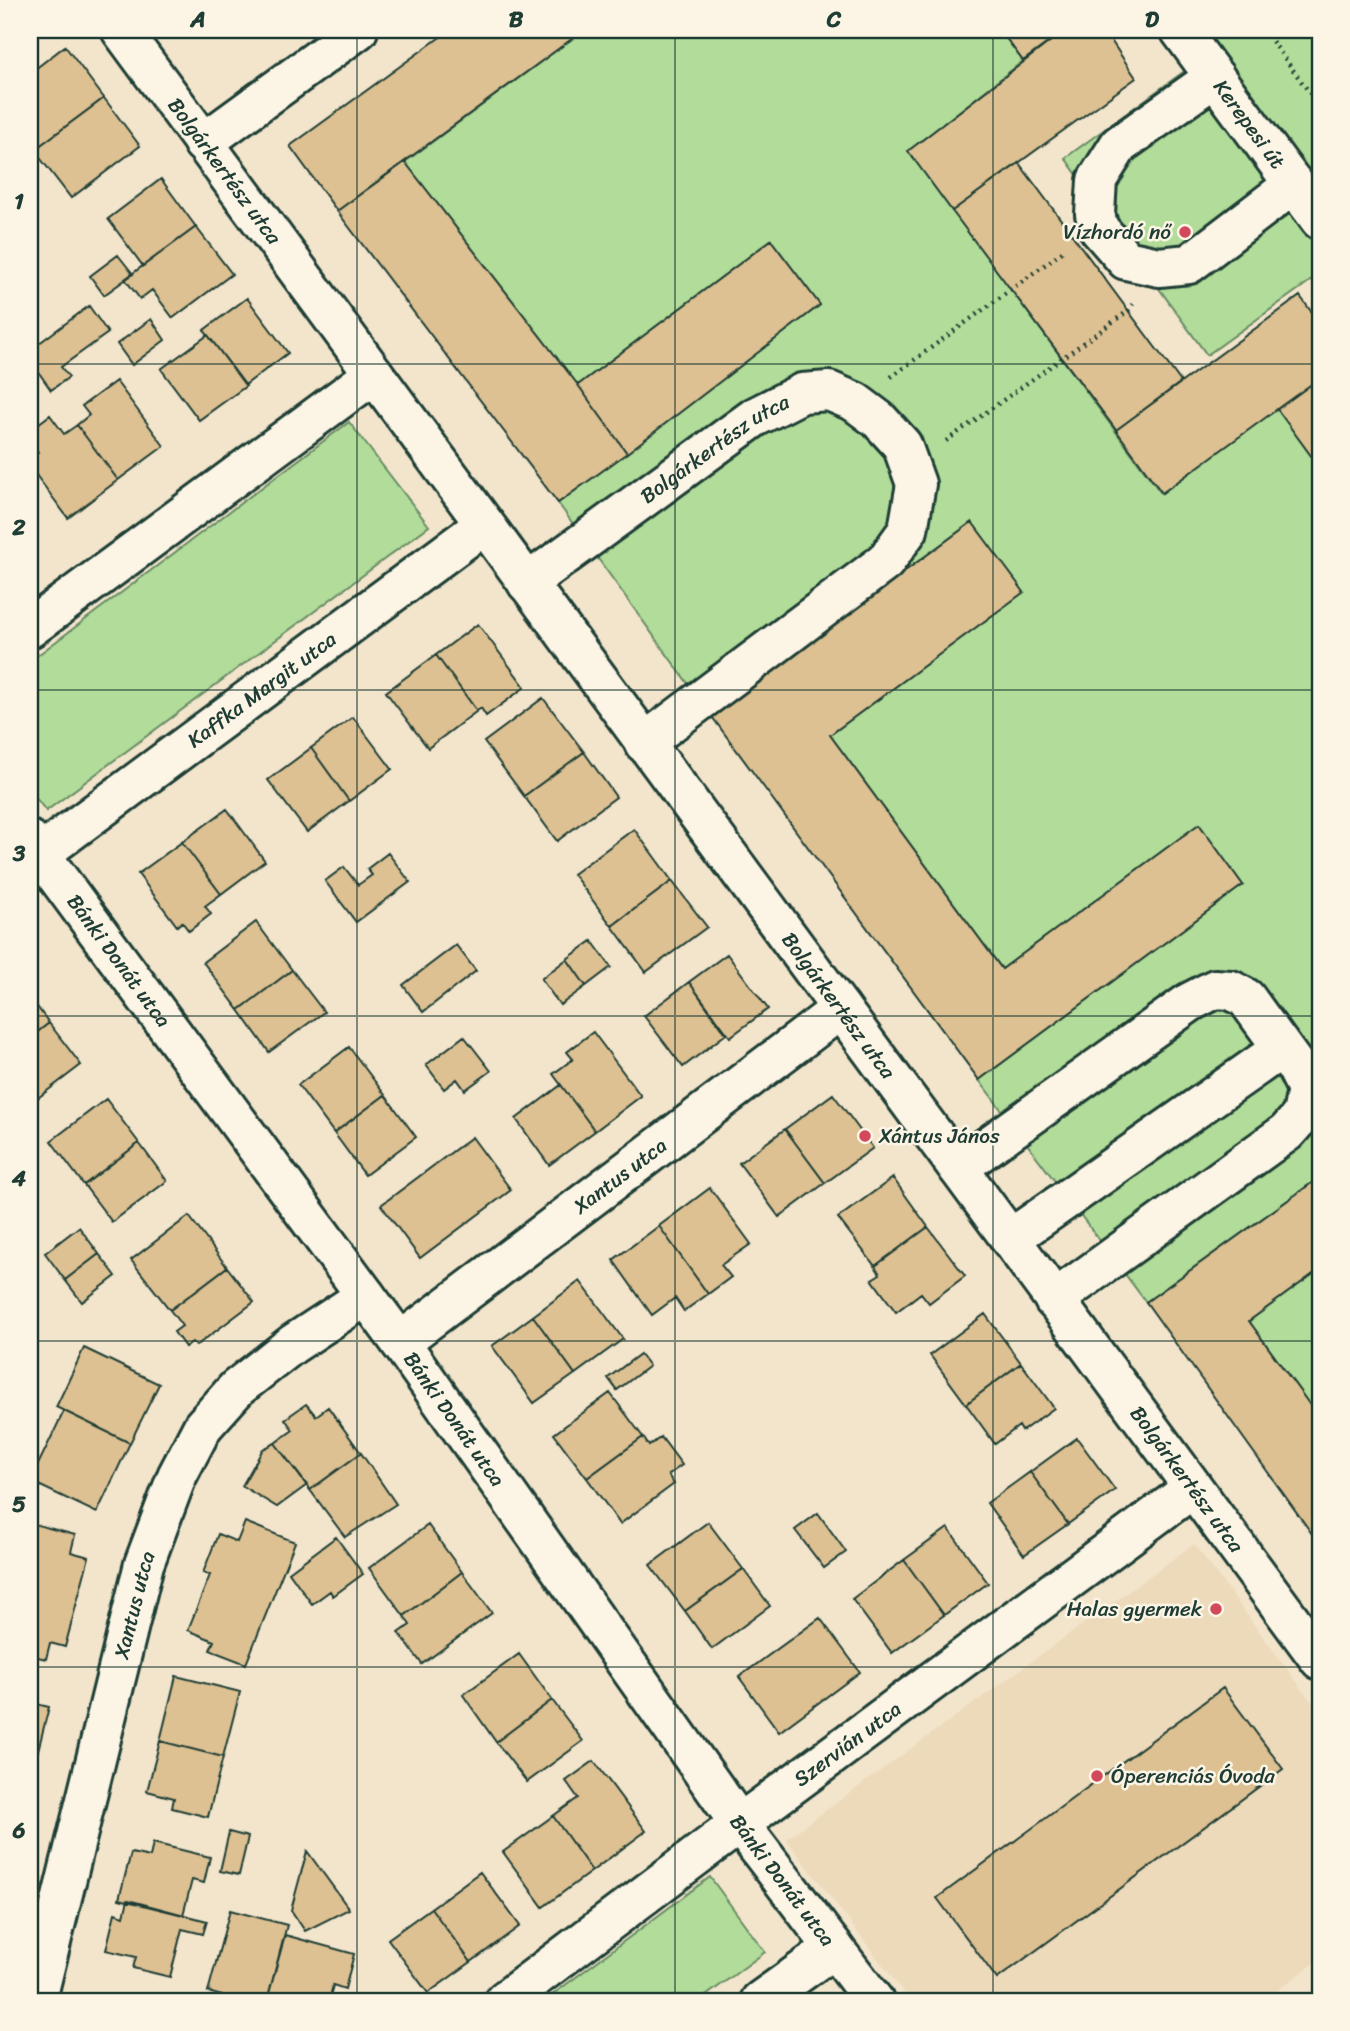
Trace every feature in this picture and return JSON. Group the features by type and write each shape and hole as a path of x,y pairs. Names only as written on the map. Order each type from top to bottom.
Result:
{"street":[{"name":"Bolgárkertész utca","path":"121,30 1320,1660"},
{"path":"203,143 358,30"},
{"name":"Kerepesi út","path":"1180,30 1320,220"},
{"path":"1215,77 1119,145 1097,180 1095,214 1099,229 1126,260 1158,267 1189,264 1294,184"},
{"path":"30,628 374,374"},
{"name":"Bolgárkertész utca","path":"527,583 755,417 802,393 828,391 855,402 879,420 902,445 916,484 908,530 885,562 644,743"},
{"name":"Kaffka Margit utca","path":"35,847 484,525"},
{"name":"Bánki Donát utca","path":"35,847 400,1342 740,1823 874,2001"},
{"path":"958,1168 1190,1002 1215,989 1231,990 1247,998 1296,1067 1307,1089 1302,1115 1287,1132 1054,1300"},
{"name":"Xantus utca","path":"400,1342 841,1009"},
{"path":"1010,1239 1271,1056"},
{"name":"Xantus utca","path":"44,1996 144,1564 177,1476 203,1426 237,1388 293,1344 366,1296"},
{"name":"Szervián utca","path":"504,2001 1194,1488"},
{"path":"760,2001 834,1948"}],"path":[{"path":"1264,30 1320,107"},
{"path":"888,379 1055,257 1099,229"},
{"path":"916,484 933,451 1128,311 1158,267"}],"shaded area":[{"name":"Óperenciás Óvoda","path":"1194,1544 1320,1713 1320,1959 1263,2001 910,2001 786,1839"}],"green space":[{"path":"584,30 1000,30 1023,61 909,151 1161,493 1277,409 1320,468 1320,1177 1146,1302 979,1080 1243,885 1199,825 1002,969 830,735 1023,592 972,522 710,714 558,503 820,305 771,240 578,385 405,162"},
{"path":"1181,30 1320,30 1320,274 1207,355 1065,158 1201,59"},
{"path":"349,422 429,526 46,811 30,790 30,661"},
{"path":"1320,1269 1320,1419 1249,1321"},
{"path":"710,1877 765,1952 699,2001 544,2001"}],"building":[{"path":"450,30 584,30 337,211 290,146"},
{"path":"1000,30 1065,30 1023,61"},
{"path":"1065,30 1104,30 1136,78 952,211 908,151"},
{"path":"65,46 104,98 30,153 30,73"},
{"path":"104,98 140,146 71,198 34,150"},
{"path":"405,162 578,385 627,453 558,503 337,211"},
{"path":"1019,163 1181,382 1116,430 952,211"},
{"path":"161,179 196,227 143,266 108,219"},
{"path":"196,227 232,274 173,318 152,290 140,299 125,279"},
{"path":"771,240 820,305 627,453 578,385"},
{"path":"118,255 133,274 104,295 90,276"},
{"path":"1300,296 1320,324 1320,378 1162,493 1116,430"},
{"path":"247,298 288,353 245,385 204,330"},
{"path":"89,306 108,333 61,367 69,377 51,390 30,360 30,350"},
{"path":"151,319 165,340 132,365 117,344"},
{"path":"208,335 246,386 199,420 161,369"},
{"path":"1320,378 1320,468 1277,409"},
{"path":"116,381 164,446 118,480 77,425 89,415 82,406"},
{"path":"50,415 64,434 77,425 118,480 68,518 30,467 30,459 38,452 30,440 30,430"},
{"path":"972,522 1024,592 830,735 1002,969 1199,824 1243,885 979,1080 710,714"},
{"path":"478,624 525,687 486,716 481,708 477,711 436,655"},
{"path":"436,655 477,711 428,748 386,692"},
{"path":"543,698 584,752 524,796 484,742"},
{"path":"353,717 392,769 349,801 311,748"},
{"path":"311,748 349,801 307,832 268,780"},
{"path":"584,752 616,797 557,841 524,796"},
{"path":"227,809 265,861 221,894 182,842"},
{"path":"634,829 672,881 612,926 573,874"},
{"path":"182,842 221,894 205,906 211,914 189,931 182,922 177,926 138,874"},
{"path":"388,853 410,882 356,922 325,881 344,867 358,885 372,875 367,869"},
{"path":"672,881 707,927 646,972 612,926"},
{"path":"256,922 292,970 239,1010 203,962"},
{"path":"592,941 611,967 586,986 567,959"},
{"path":"456,945 476,971 423,1012 403,985"},
{"path":"727,954 768,1009 730,1037 689,982"},
{"path":"567,959 586,986 560,1005 541,979"},
{"path":"292,970 324,1012 269,1052 239,1010"},
{"path":"689,982 726,1034 683,1067 644,1016"},
{"path":"30,997 49,1023 30,1038"},
{"path":"49,1023 81,1065 30,1104 30,1038"},
{"path":"593,1032 641,1096 595,1131 553,1074 573,1059 567,1052"},
{"path":"464,1036 491,1071 465,1090 457,1079 444,1089 426,1065"},
{"path":"349,1047 385,1095 334,1133 298,1085"},
{"path":"561,1085 595,1131 549,1165 516,1119"},
{"path":"833,1094 873,1148 825,1183 785,1129"},
{"path":"385,1095 416,1137 365,1175 334,1133"},
{"path":"106,1099 139,1143 84,1185 51,1141"},
{"path":"785,1129 825,1183 779,1217 739,1163"},
{"path":"472,1137 511,1190 420,1258 381,1205"},
{"path":"139,1143 167,1181 112,1222 84,1185"},
{"path":"1320,1177 1320,1269 1249,1321 1320,1419 1320,1545 1146,1302"},
{"path":"893,1178 928,1227 875,1266 838,1218"},
{"path":"710,1188 751,1244 721,1265 731,1277 708,1294 659,1226"},
{"path":"189,1216 227,1267 170,1310 131,1260"},
{"path":"659,1226 708,1294 684,1311 675,1298 652,1315 613,1260"},
{"path":"79,1227 99,1254 65,1280 45,1253"},
{"path":"928,1227 965,1276 929,1303 921,1293 896,1312 872,1279 880,1274 875,1266"},
{"path":"99,1254 116,1276 82,1302 65,1280"},
{"path":"227,1267 254,1302 196,1346 192,1342 185,1347 174,1332 182,1326 170,1310"},
{"path":"580,1281 623,1339 575,1374 533,1316"},
{"path":"985,1314 1021,1363 966,1404 930,1355"},
{"path":"533,1316 575,1374 534,1403 492,1346"},
{"path":"84,1348 159,1384 130,1443 56,1407"},
{"path":"640,1354 649,1366 617,1390 608,1378"},
{"path":"1021,1363 1054,1408 1022,1431 1019,1426 995,1444 966,1404"},
{"path":"610,1393 643,1437 587,1478 554,1434"},
{"path":"306,1404 316,1416 328,1407 361,1453 310,1490 275,1443 293,1430 285,1419"},
{"path":"64,1411 130,1443 97,1513 30,1481"},
{"path":"643,1437 649,1446 661,1437 682,1465 668,1475 674,1484 620,1524 587,1478"},
{"path":"1077,1438 1115,1490 1068,1524 1030,1472"},
{"path":"275,1443 307,1485 277,1507 242,1486 263,1449"},
{"path":"361,1453 396,1504 345,1537 310,1490"},
{"path":"1030,1472 1068,1524 1024,1555 987,1503"},
{"path":"818,1513 846,1552 824,1568 795,1530"},
{"path":"245,1522 295,1542 246,1664 210,1650 214,1641 188,1630 210,1575 203,1573 218,1534 237,1542"},
{"path":"708,1522 743,1569 685,1611 650,1565"},
{"path":"30,1523 75,1535 71,1552 89,1557 65,1647 50,1643 46,1659 30,1655"},
{"path":"428,1525 462,1572 404,1616 369,1568"},
{"path":"948,1528 988,1583 944,1615 904,1560"},
{"path":"336,1537 363,1574 333,1596 330,1591 312,1604 289,1572"},
{"path":"904,1560 944,1615 892,1653 852,1599"},
{"path":"743,1569 770,1606 712,1649 685,1611"},
{"path":"462,1572 492,1613 422,1664 399,1633 410,1625 404,1616"},
{"path":"820,1618 860,1672 779,1732 739,1677"},
{"path":"519,1654 552,1700 496,1742 463,1695"},
{"path":"176,1676 240,1692 223,1757 160,1741"},
{"path":"30,1687 36,1689 32,1703 49,1707 30,1782"},
{"path":"1223,1688 1283,1769 997,1979 937,1898"},
{"path":"552,1700 583,1741 527,1782 496,1742"},
{"path":"160,1741 223,1757 208,1817 172,1808 174,1798 147,1791"},
{"path":"594,1761 646,1831 592,1871 553,1816 578,1798 566,1781"},
{"path":"553,1816 592,1871 543,1907 503,1852"},
{"path":"229,1832 248,1837 239,1875 220,1871"},
{"path":"153,1843 210,1857 204,1883 192,1880 183,1915 119,1899 131,1853 150,1857"},
{"path":"307,1851 349,1909 305,1931 291,1910"},
{"path":"480,1872 520,1926 471,1962 431,1908"},
{"path":"128,1900 207,1921 203,1934 182,1929 170,1977 133,1968 136,1957 106,1950 115,1913 124,1916"},
{"path":"431,1908 471,1962 428,1993 388,1939"},
{"path":"230,1910 287,1925 267,2001 235,2001 208,1992"},
{"path":"285,1935 354,1954 345,1989 333,1985 329,2001 267,2001"}],"place":[{"name":"Vízhordó nő","path":"1185,232"},
{"name":"Xántus János","path":"865,1136"},
{"name":"Halas gyermek","path":"1216,1609"},
{"name":"Óperenciás Óvoda","path":"1097,1776"}]}
